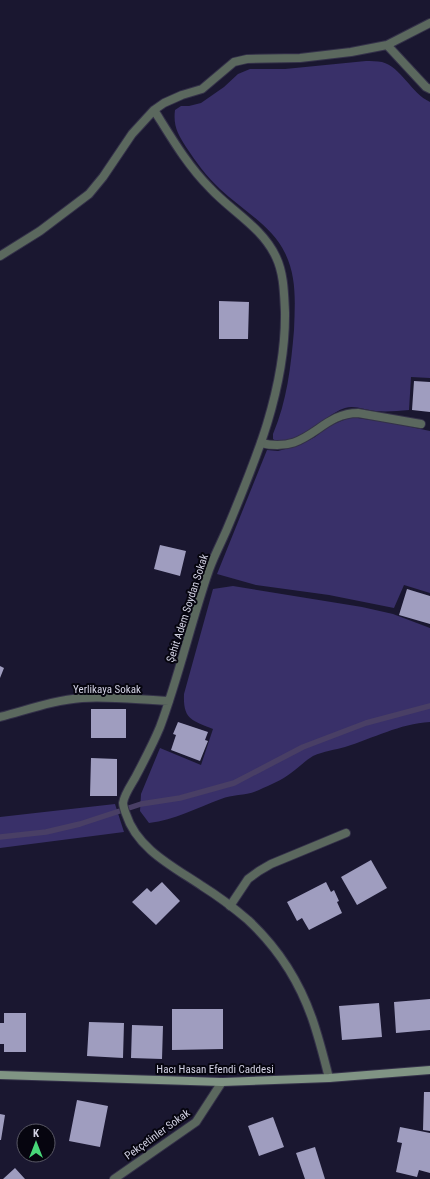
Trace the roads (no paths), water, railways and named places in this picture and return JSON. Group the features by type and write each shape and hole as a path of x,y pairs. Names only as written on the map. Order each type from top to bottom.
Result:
{"street":[{"path":"0,256 40,231 90,194 132,134 154,110 164,103 182,95 202,89 234,62 247,59 300,58 387,46 430,22"},
{"path":"387,46 426,87 430,89"},
{"name":"Şehit Adem Soydan Sokak","path":"154,110 186,161 207,186 224,203 249,223 267,241 276,257 282,272 284,292 284,349 279,381 271,413 261,443 227,530 211,566 155,738 125,796 123,804 128,822 136,835 158,856 248,920 287,965 299,986 312,1019 329,1078"},
{"path":"261,443 278,446 293,443 306,438 338,416 349,413 358,413 420,424"},
{"name":"Yerlikaya Sokak","path":"0,717 54,702 81,698 168,701"},
{"path":"230,906 248,879 259,871 271,864 346,833"},
{"name":"Hacı Hasan Efendi Caddesi","path":"0,1076 222,1082 329,1078 430,1070"},
{"name":"Pekçetinler Sokak","path":"114,1179 196,1122 222,1082"}],"waterway":[{"path":"0,837 46,832 80,824 141,804 180,798 234,783 303,747 366,723 430,706"}]}
